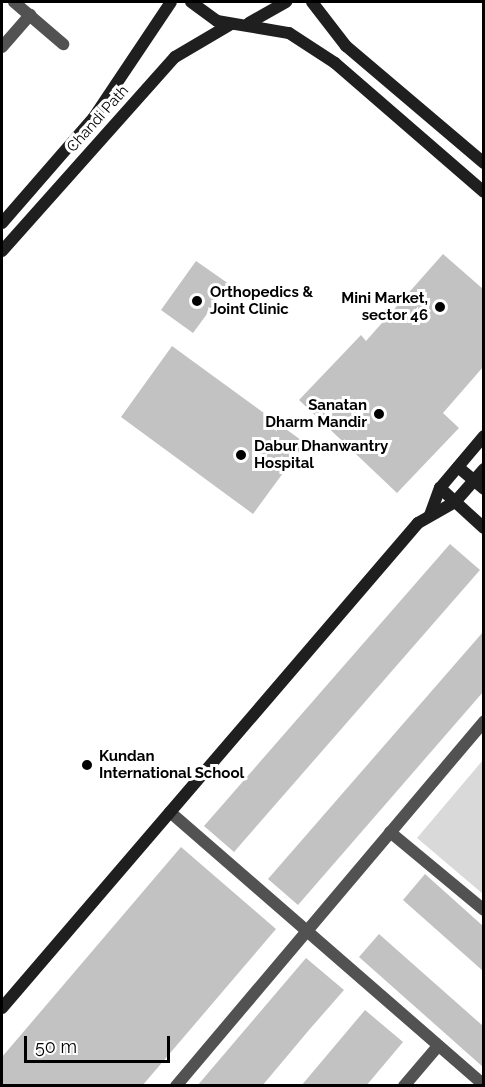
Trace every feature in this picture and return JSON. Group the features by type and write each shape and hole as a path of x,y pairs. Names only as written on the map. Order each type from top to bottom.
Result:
{"street":[{"path":"14,2 63,44"},
{"name":"Chandi Path","path":"2,223 94,117 171,2"},
{"path":"190,2 217,21 289,33 335,63 483,192"},
{"path":"245,24 268,16 286,2"},
{"path":"312,2 346,46 483,163"},
{"path":"2,47 30,15"},
{"name":"Chandi Path","path":"2,251 175,57 231,24"},
{"path":"2,1008 430,515 440,488 483,436"},
{"path":"458,467 479,485"},
{"path":"430,515 455,502 479,485 483,469"},
{"path":"440,488 483,528"},
{"path":"176,1086 483,721"},
{"path":"170,812 483,1085"},
{"path":"390,832 483,910"},
{"path":"404,1086 438,1046"}],"shaded area":[{"path":"483,760 483,894 417,838"}],"building":[{"path":"443,254 483,289 483,367 443,413 459,428 397,493 299,400 361,335 366,341"},
{"path":"196,261 229,284 193,333 161,310"},
{"path":"172,346 305,443 253,514 121,417"},
{"path":"450,544 480,570 234,852 204,826"},
{"path":"483,632 483,692 298,905 268,879"},
{"path":"181,847 276,929 142,1086 2,1086 2,1057"},
{"path":"425,874 483,926 483,971 403,900"},
{"path":"379,934 483,1026 483,1067 359,957"},
{"path":"306,958 344,990 262,1086 197,1086"},
{"path":"365,1010 403,1042 366,1086 301,1086"}],"place":[{"name":"Orthopedics & Joint Clinic","path":"197,301"},
{"name":"Mini Market, sector 46","path":"440,307"},
{"name":"Sanatan Dharm Mandir","path":"379,414"},
{"name":"Dabur Dhanwantry Hospital","path":"241,455"},
{"name":"Kundan International School","path":"87,765"}]}
